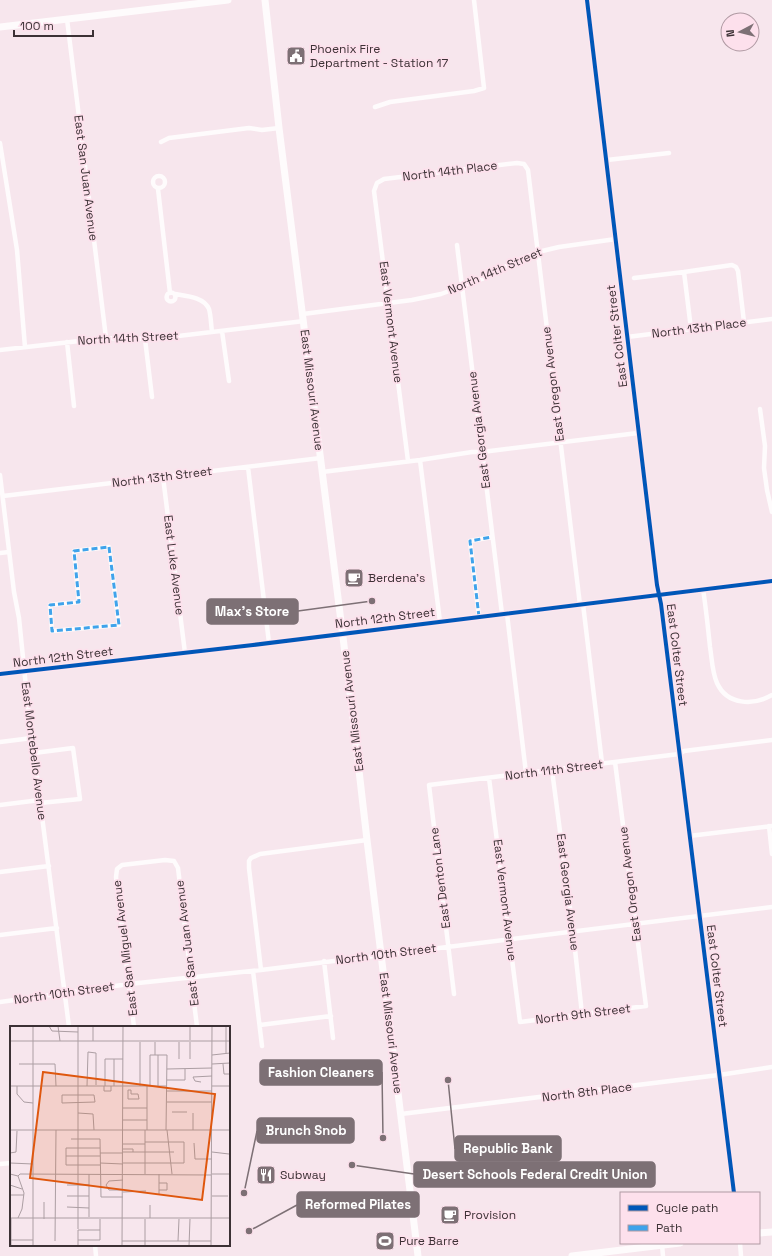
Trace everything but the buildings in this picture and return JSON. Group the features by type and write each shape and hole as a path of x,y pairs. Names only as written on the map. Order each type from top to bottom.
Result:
{"main road":[{"path":"0,27 228,0"},
{"name":"East Missouri Avenue","path":"265,0 279,128 321,458 418,1256"},
{"path":"760,1233 772,1232"},
{"path":"572,1256 671,1244"}],"street":[{"path":"375,107 390,102 474,91 484,88 474,0"},
{"name":"East Colter Street","path":"587,0 638,433 657,585 661,604 734,1192"},
{"name":"East San Juan Avenue","path":"66,19 106,338"},
{"path":"161,142 169,138 249,128 262,130 279,128"},
{"path":"0,143 17,250 25,347"},
{"path":"607,160 669,153"},
{"name":"North 14th Place","path":"377,183 384,179 518,163 524,164"},
{"name":"East Oregon Avenue","path":"524,164 528,170 560,442 602,764"},
{"name":"East Vermont Avenue","path":"377,183 374,191 408,462"},
{"path":"158,189 170,293 167,298 168,300 171,302 175,300 175,294"},
{"name":"North 14th Street","path":"0,350 106,338 145,339 222,331 412,300 441,294 482,278 522,258 538,252 559,247 616,239"},
{"name":"East Georgia Avenue","path":"457,245 492,537 505,614 526,773"},
{"path":"634,278 732,265 736,267 738,271 744,322"},
{"path":"684,272 691,329"},
{"path":"170,293 193,297 205,303 209,310 212,332"},
{"name":"North 13th Place","path":"627,337 772,319"},
{"path":"222,331 229,381"},
{"path":"145,339 152,397"},
{"path":"67,342 74,406"},
{"path":"760,409 765,446 764,468 772,512"},
{"path":"322,472 408,462 472,452 638,433"},
{"name":"North 13th Street","path":"3,496 321,458"},
{"path":"420,460 440,622"},
{"path":"248,467 269,642"},
{"name":"East Luke Avenue","path":"163,477 185,653"},
{"name":"East Montebello Avenue","path":"0,478 14,592 19,618 32,738 69,1026"},
{"path":"479,617 470,541 492,537"},
{"path":"109,547 119,625 52,632 50,606 79,602 74,551 109,547"},
{"path":"0,553 9,552"},
{"name":"North 12th Street","path":"0,674 185,653 772,581"},
{"path":"703,589 713,666 718,684 727,696 744,702 765,699 772,694"},
{"path":"0,742 32,738"},
{"name":"North 11th Street","path":"429,786 679,754 684,750 772,740"},
{"path":"0,804 80,798 73,748 34,753"},
{"name":"East Oregon Avenue","path":"615,762 646,1006"},
{"name":"East Georgia Avenue","path":"552,770 582,1014"},
{"name":"East Vermont Avenue","path":"489,778 520,1022"},
{"name":"East Denton Lane","path":"429,786 454,994"},
{"path":"689,836 770,826 772,854"},
{"path":"261,970 249,868 251,858 260,854 367,840"},
{"name":"East San Juan Avenue","path":"117,869 122,865 165,860 174,861 178,868 197,1026"},
{"path":"0,872 49,866"},
{"name":"East San Miguel Avenue","path":"117,869 116,877 134,1026"},
{"name":"North 10th Street","path":"0,1002 129,984 253,971 510,938 772,907"},
{"path":"0,935 57,928"},
{"path":"324,961 333,1038"},
{"path":"253,971 262,1046"},
{"name":"North 9th Street","path":"520,1022 646,1006"},
{"path":"260,1025 331,1016"},
{"name":"North 8th Place","path":"401,1114 719,1075 772,1067"},
{"path":"0,1164 10,1163"},
{"path":"740,1244 741,1256"},
{"path":"662,1245 663,1256"},
{"path":"95,1246 96,1256"}],"marked path":[{"path":"479,617 470,541 492,537"},
{"path":"109,547 119,625 52,631 50,605 79,602 74,551 109,547"}],"cycle path":[{"path":"587,0 657,585 661,604 734,1192"},
{"path":"0,674 253,645 772,581"}],"place":[{"name":"Phoenix Fire Department - Station 17","path":"296,56"},
{"name":"Berdena's","path":"354,578"},
{"name":"Max's Store","path":"372,601"},
{"name":"Republic Bank","path":"448,1080"},
{"name":"Fashion Cleaners","path":"383,1138"},
{"name":"Desert Schools Federal Credit Union","path":"352,1165"},
{"name":"Subway","path":"266,1175"},
{"name":"Brunch Snob","path":"244,1193"},
{"name":"Provision","path":"450,1215"},
{"name":"Reformed Pilates","path":"249,1231"},
{"name":"Pure Barre","path":"385,1241"}]}
